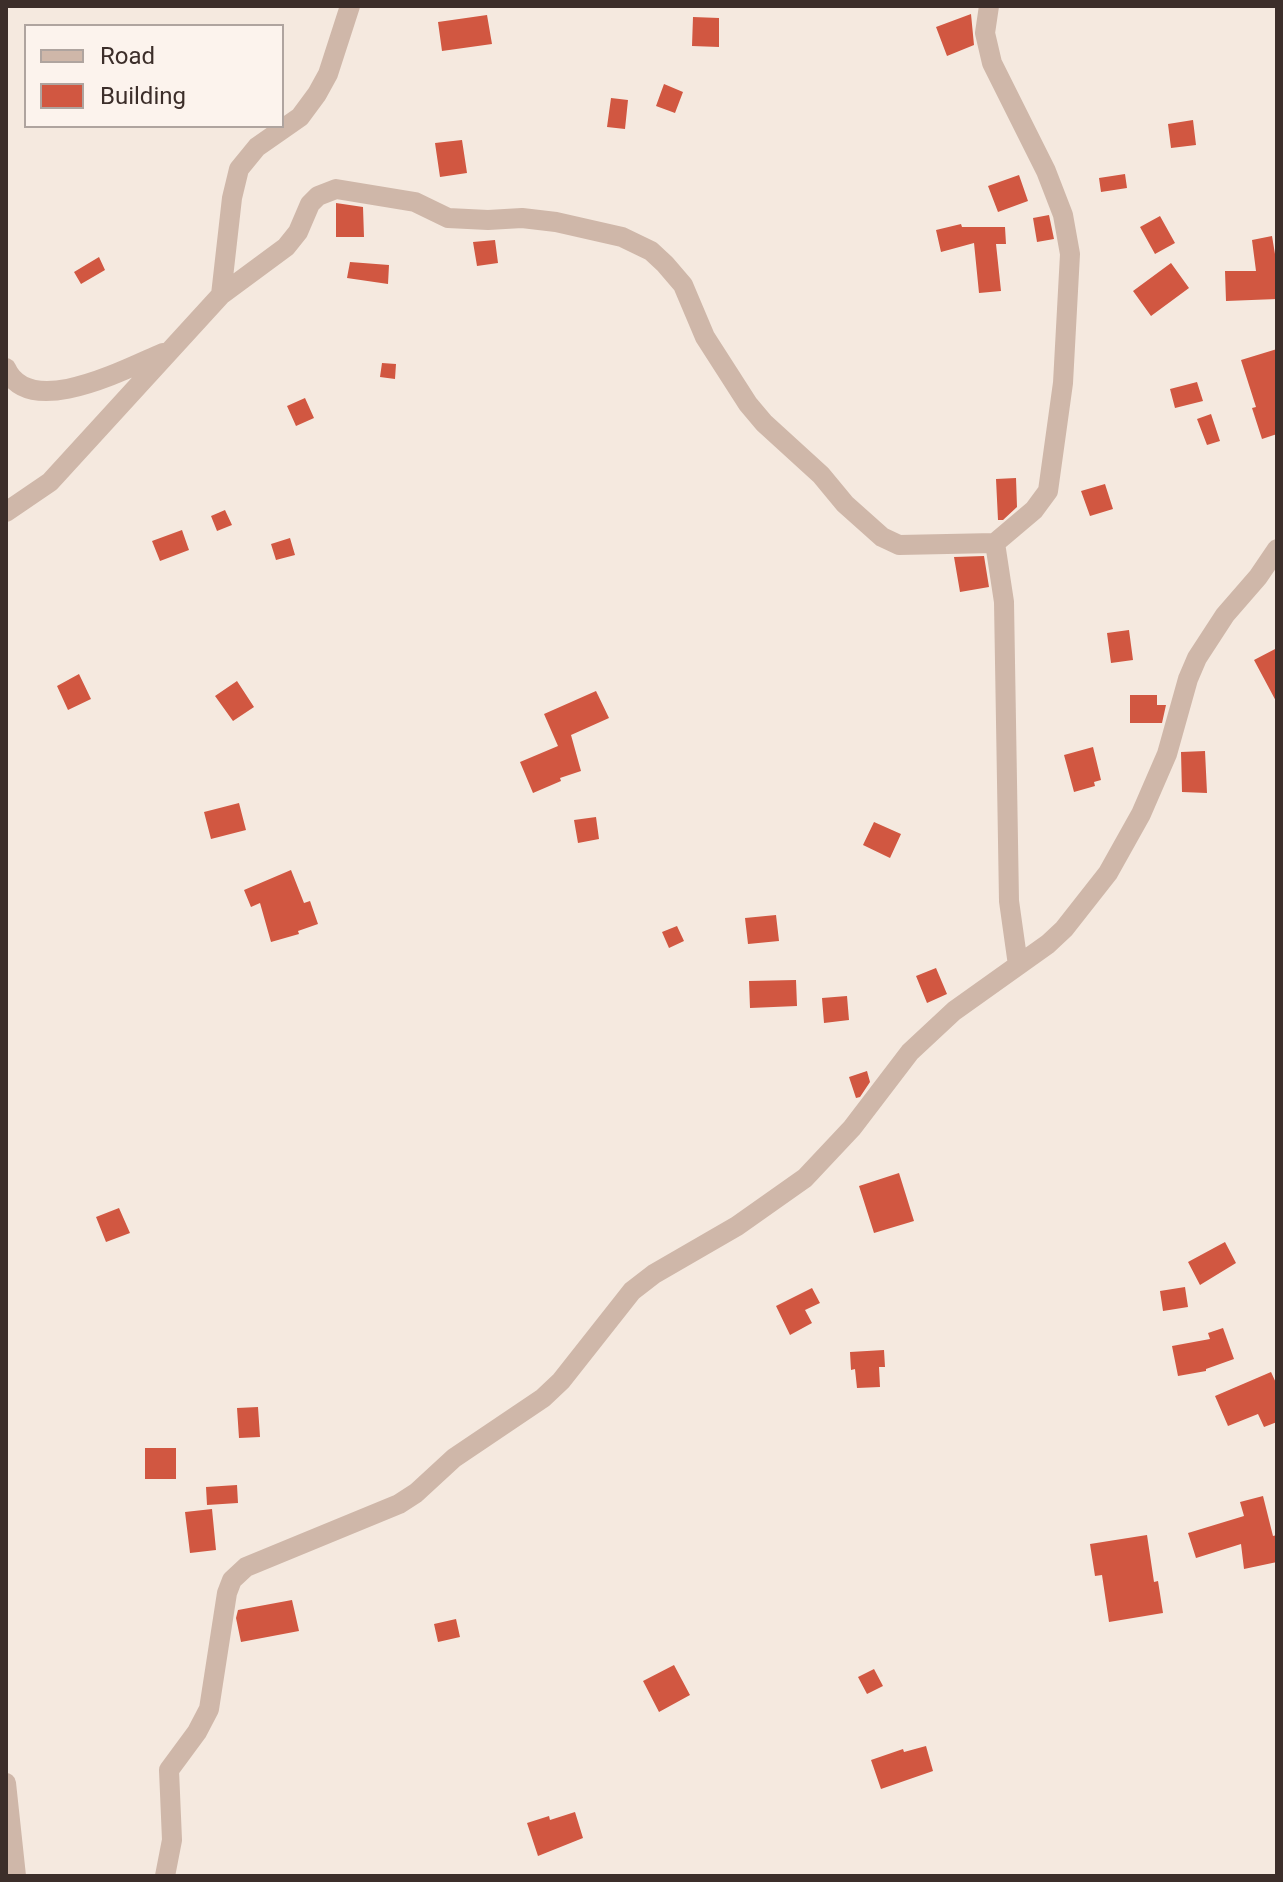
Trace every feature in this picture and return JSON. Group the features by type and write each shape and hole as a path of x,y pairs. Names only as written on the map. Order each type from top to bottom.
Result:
{"street":[{"path":"221,295 232,198 239,169 257,147 300,117 317,94 328,74 350,6"},
{"path":"6,512 50,482 221,295 286,247 293,240 310,204 318,196 336,189 415,202 448,218 522,218 556,222 622,237 651,251 683,285 705,337 748,404 764,423 803,457 845,504 882,537 899,545 995,543 1034,510 1048,491 1063,383 1070,254 1063,215 1046,171 992,63 985,33 989,6"},
{"path":"6,368 10,376 24,387 35,391 59,392 167,352"},
{"path":"995,543 1004,602 1009,901 1018,965"},
{"path":"165,1876 172,1840 169,1770 197,1732 209,1709 227,1593 232,1580 246,1567 399,1504 416,1493 454,1458 543,1398 561,1381 632,1291 654,1274 737,1226 805,1178 852,1128 910,1052 954,1011 1048,944 1064,929 1108,873 1141,814 1167,754 1197,658 1225,615 1258,577 1277,549"},
{"path":"6,1783 16,1876"}],"building":[{"path":"971,14 974,45 947,56 936,27"},
{"path":"487,15 492,44 442,51 438,22"},
{"path":"693,17 719,18 719,47 692,46"},
{"path":"664,84 683,92 675,113 656,106"},
{"path":"611,98 628,100 625,129 607,127"},
{"path":"1193,120 1196,145 1171,148 1168,124"},
{"path":"462,140 467,173 440,177 435,143"},
{"path":"1125,174 1127,188 1101,192 1099,178"},
{"path":"1019,175 1028,201 998,212 988,186"},
{"path":"336,203 363,207 364,237 336,237"},
{"path":"1049,215 1054,239 1037,242 1033,218"},
{"path":"1160,216 1175,243 1155,254 1140,227"},
{"path":"961,224 962,227 1005,227 1006,244 996,244 1001,291 979,293 974,243 941,252 936,230"},
{"path":"1272,236 1277,266 1277,299 1226,301 1225,271 1256,271 1252,240"},
{"path":"495,240 498,263 477,266 473,242"},
{"path":"99,257 105,270 81,284 74,272"},
{"path":"350,262 389,265 388,284 347,278"},
{"path":"1171,263 1189,288 1151,316 1133,291"},
{"path":"1277,349 1277,434 1262,439 1252,408 1256,407 1241,360"},
{"path":"382,363 396,364 395,379 380,377"},
{"path":"1197,382 1203,401 1175,408 1170,389"},
{"path":"305,398 314,418 296,426 287,406"},
{"path":"1211,414 1220,441 1207,445 1197,419"},
{"path":"1016,478 1017,507 1003,520 998,520 996,479"},
{"path":"1105,484 1113,509 1090,516 1081,491"},
{"path":"225,510 232,525 217,531 211,516"},
{"path":"182,530 189,550 160,561 152,541"},
{"path":"290,538 295,555 276,560 271,544"},
{"path":"984,556 989,587 960,592 954,557"},
{"path":"1129,630 1133,660 1111,663 1107,633"},
{"path":"1277,648 1277,703 1254,660"},
{"path":"79,674 91,699 68,710 57,686"},
{"path":"237,681 254,707 233,721 215,696"},
{"path":"596,691 609,718 571,735 581,771 533,793 520,762 558,746 544,714"},
{"path":"1130,695 1157,695 1157,705 1166,705 1162,723 1130,723"},
{"path":"1093,747 1101,780 1094,782 1095,786 1074,792 1064,755"},
{"path":"1205,751 1207,793 1182,792 1181,752"},
{"path":"239,803 246,830 211,839 204,812"},
{"path":"596,817 599,839 578,843 574,820"},
{"path":"874,822 901,834 890,858 863,845"},
{"path":"291,870 304,903 310,901 318,924 298,931 299,934 271,942 260,903 251,907 244,890"},
{"path":"776,915 779,941 748,944 745,918"},
{"path":"677,926 684,941 669,948 662,932"},
{"path":"936,968 947,994 927,1003 916,976"},
{"path":"796,980 797,1006 750,1008 749,981"},
{"path":"847,996 849,1020 824,1023 822,998"},
{"path":"867,1071 870,1082 856,1098 849,1077"},
{"path":"899,1173 914,1221 874,1233 859,1186"},
{"path":"119,1208 130,1233 106,1242 96,1217"},
{"path":"1225,1242 1236,1263 1200,1285 1188,1262"},
{"path":"1185,1287 1188,1307 1163,1311 1160,1291"},
{"path":"812,1288 820,1303 805,1310 812,1323 790,1335 776,1306"},
{"path":"1223,1328 1234,1359 1206,1371 1178,1376 1172,1346 1210,1339 1208,1333"},
{"path":"884,1350 885,1367 879,1367 880,1387 857,1388 855,1369 851,1370 850,1352"},
{"path":"1271,1372 1277,1385 1277,1422 1264,1427 1258,1414 1228,1426 1215,1396"},
{"path":"258,1407 260,1437 239,1438 237,1408"},
{"path":"145,1448 176,1448 176,1479 145,1479"},
{"path":"237,1485 238,1503 207,1505 206,1487"},
{"path":"1263,1496 1273,1536 1277,1535 1277,1562 1244,1569 1241,1544 1196,1558 1188,1533 1244,1516 1240,1502"},
{"path":"212,1509 216,1550 190,1553 185,1512"},
{"path":"1147,1535 1154,1582 1158,1581 1163,1613 1109,1622 1102,1575 1095,1576 1090,1544"},
{"path":"292,1600 299,1631 241,1642 236,1618 238,1610"},
{"path":"456,1619 460,1637 438,1642 434,1624"},
{"path":"674,1665 690,1695 659,1712 643,1681"},
{"path":"874,1669 883,1686 867,1694 858,1677"},
{"path":"926,1746 933,1771 881,1789 871,1760 903,1749 904,1752"},
{"path":"575,1812 583,1838 538,1856 527,1823"}]}
